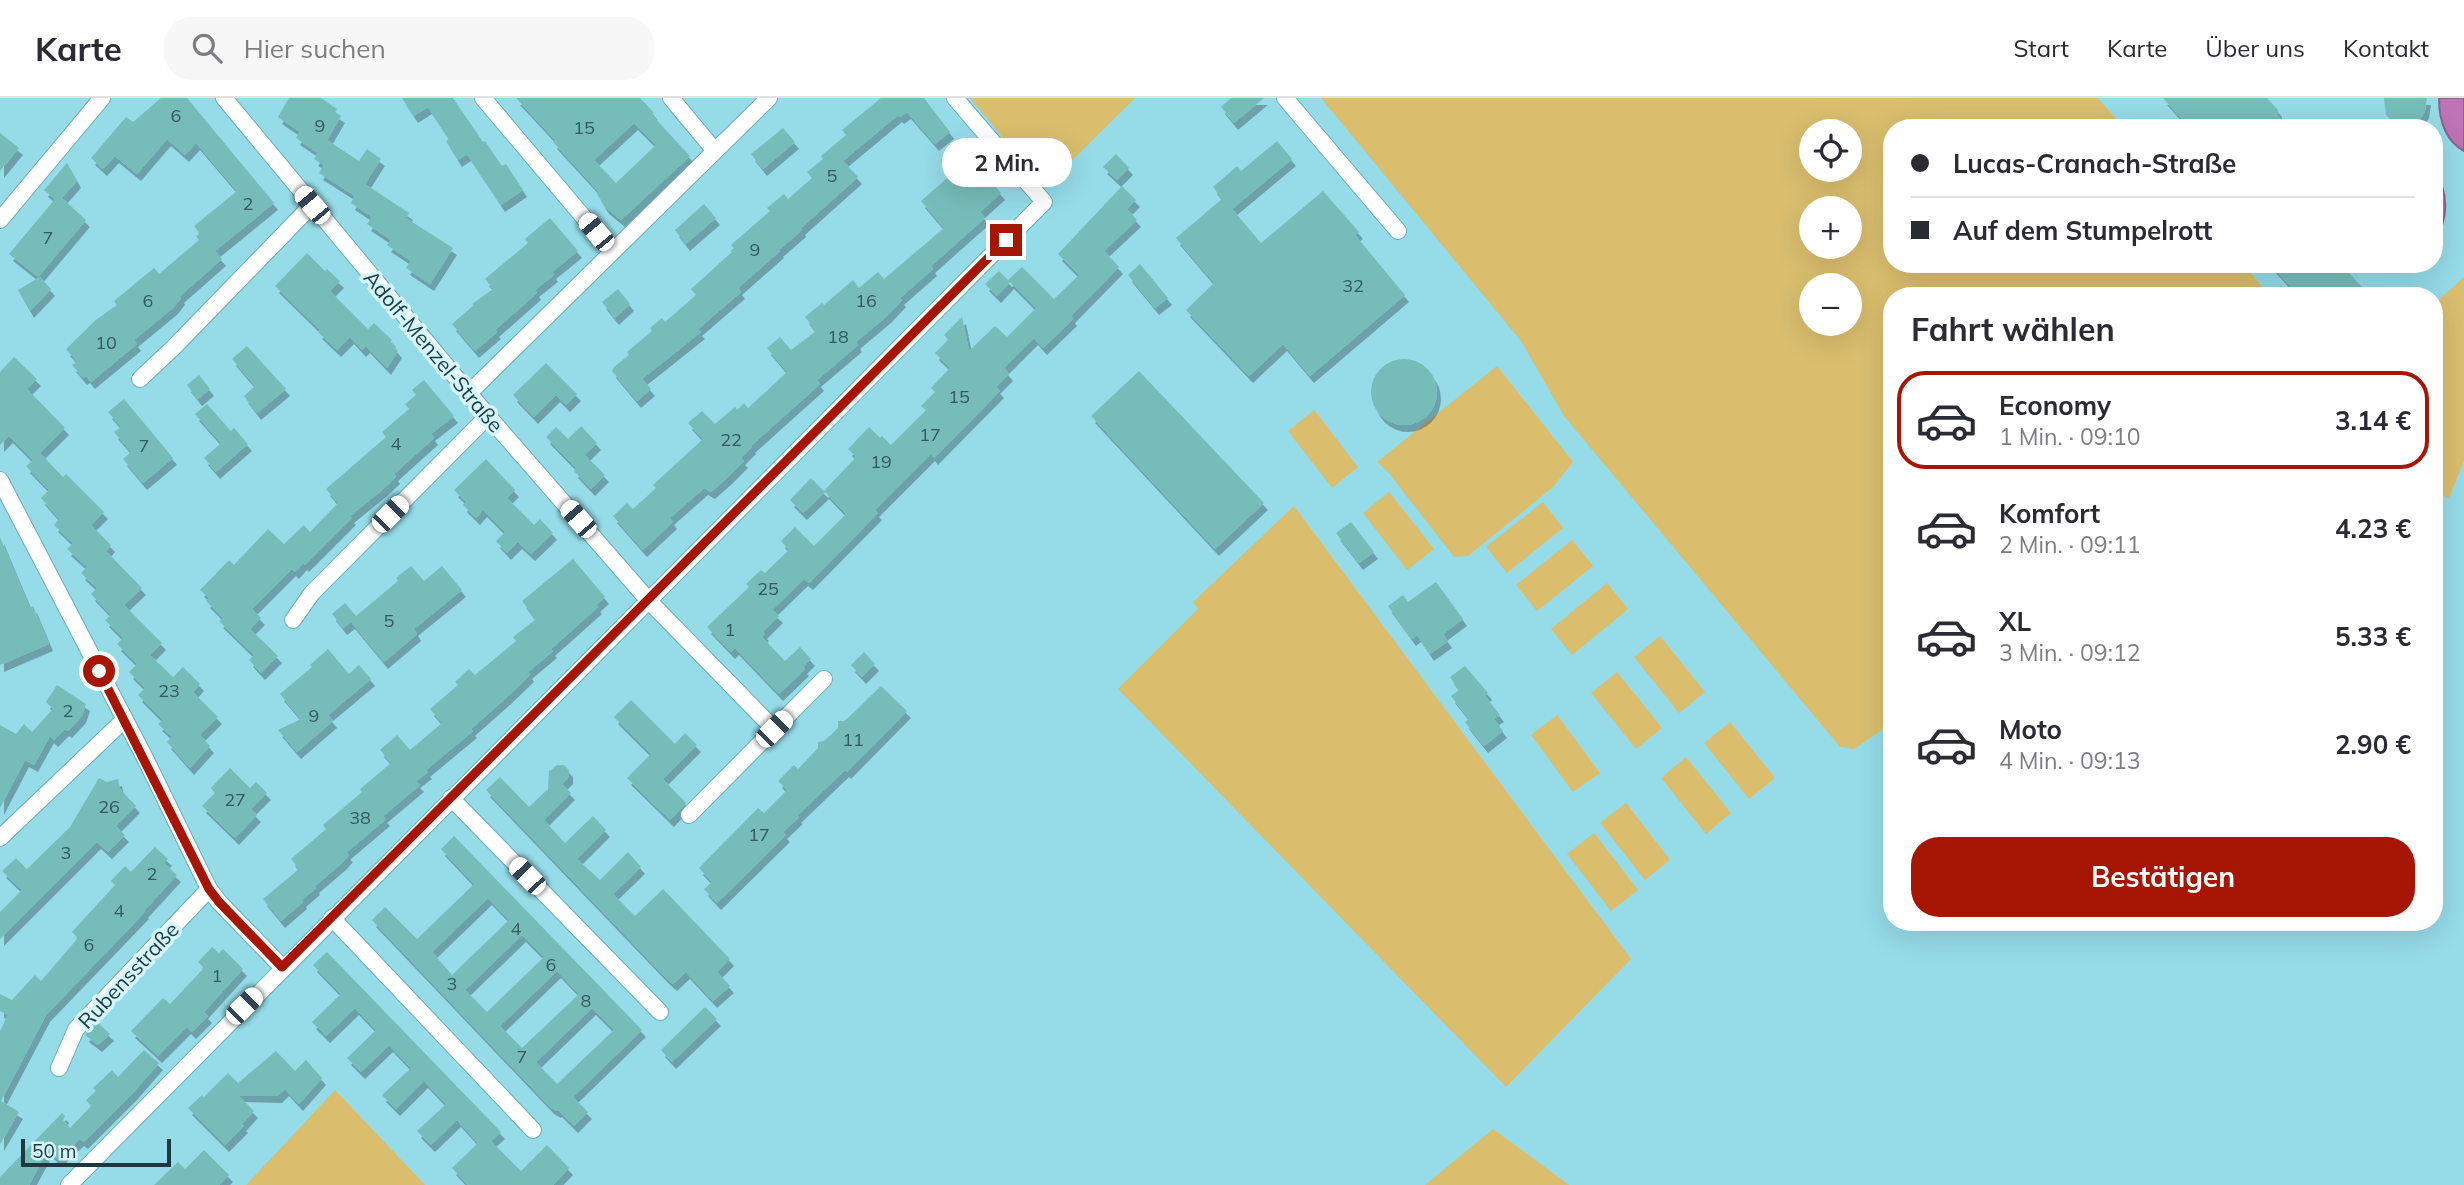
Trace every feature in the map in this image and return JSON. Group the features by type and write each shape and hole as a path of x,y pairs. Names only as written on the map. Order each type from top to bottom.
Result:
{"street":[{"path":"0,220 102,98"},
{"name":"Adolf-Menzel-Straße","path":"224,98 488,416 649,601 774,729"},
{"path":"483,98 612,251"},
{"path":"671,98 715,151"},
{"path":"469,393 769,98"},
{"path":"69,1185 282,967 1044,202 955,98"},
{"path":"1285,98 1398,231"},
{"path":"140,379 312,205"},
{"path":"293,620 312,593 488,416"},
{"path":"0,480 209,889 282,967"},
{"path":"689,816 824,679"},
{"path":"0,838 124,720"},
{"path":"451,798 660,1012"},
{"name":"Rubensstraße","path":"59,1068 76,1029 209,889"},
{"path":"332,918 533,1130"}],"shaded area":[{"path":"970,98 1135,98 1043,189"},
{"path":"1321,98 2098,98 2116,119 1883,119 1883,273 2251,273 2262,287 1883,287 1883,729 1854,749 1840,747 1564,416 1521,341"},
{"path":"2439,98 2464,98 2464,151 2447,135 2440,114"},
{"path":"2443,191 2445,197 2443,221"},
{"path":"2464,277 2464,460 2449,498 2443,496 2443,296"},
{"path":"1497,366 1573,462 1553,487 1468,556 1454,557 1388,472 1377,462"},
{"path":"1314,410 1358,467 1332,488 1288,431"},
{"path":"1389,492 1434,549 1407,570 1363,513"},
{"path":"1543,502 1563,528 1507,573 1486,547"},
{"path":"1294,506 1631,959 1506,1087 1118,689 1198,609 1193,602"},
{"path":"1572,540 1593,566 1537,611 1516,585"},
{"path":"1607,583 1628,609 1572,655 1551,629"},
{"path":"1660,636 1705,692 1679,713 1634,657"},
{"path":"1617,672 1662,728 1636,749 1591,693"},
{"path":"1557,715 1600,773 1573,792 1531,735"},
{"path":"1730,722 1775,778 1749,799 1704,743"},
{"path":"1686,757 1731,813 1706,834 1661,778"},
{"path":"1626,803 1670,860 1645,880 1600,823"},
{"path":"1594,833 1638,890 1611,911 1567,854"},
{"path":"335,1090 425,1185 246,1185"},
{"path":"1493,1129 1569,1185 1425,1185"}],"building":[{"path":"161,98 187,98 274,203 215,251 222,259 180,296 174,307 134,340 137,344 91,382 86,376 83,378 72,365 77,362 66,349 97,319 117,305 114,301 154,268 159,274 199,240 196,236 200,234 194,226 237,191 196,143 185,155 167,139 137,174 115,156 103,169 91,158 126,117 133,122"},
{"path":"289,98 321,98 337,109 335,112 341,116 327,140 359,161 367,149 381,159 365,184 409,213 406,218 453,248 430,284 406,268 411,261 387,245 391,240 367,224 372,217 351,203 355,196 319,173 324,165 314,159 318,153 296,138 300,132 278,117"},
{"path":"402,98 453,98 483,142 485,141 502,166 506,164 523,190 501,205 467,154 458,160 446,141 449,139 428,107 414,116"},
{"path":"516,98 640,98 690,156 621,220 605,207 597,194 599,192 553,142 555,140","holes":["634,123 656,145 616,183 594,160"]},
{"path":"881,98 924,98 950,132 935,144 907,112 900,117 898,115 843,161 858,177 738,288 741,292 698,329 701,332 642,379 651,389 637,401 612,371 614,367 652,331 650,328 662,318 665,322 696,295 691,289 732,252 730,251 734,248 731,245 770,211 767,208 784,194 788,199 812,178 807,172 846,135 842,130"},
{"path":"1231,98 1264,98 1234,123 1221,107"},
{"path":"2163,98 2267,98 2278,110 2281,119 2182,119"},
{"path":"2384,98 2427,98 2425,111 2419,119 2390,119 2386,115"},
{"path":"783,128 795,142 763,169 751,154"},
{"path":"0,133 19,148 0,171"},
{"path":"1277,141 1292,159 1232,209 1261,243 1323,191 1359,232 1355,235 1405,295 1310,376 1283,344 1249,376 1186,310 1214,283 1176,238 1222,199 1213,187 1237,166 1241,171"},
{"path":"1116,154 1129,168 1117,180 1103,167"},
{"path":"67,163 77,181 62,198 86,220 38,277 9,254 55,199 44,190"},
{"path":"962,165 971,175 979,168 1001,193 980,212 985,218 931,266 933,269 900,298 902,300 887,316 856,342 858,345 817,380 820,384 751,446 741,458 744,461 727,478 711,492 704,488 670,518 673,522 643,550 613,516 627,503 633,509 656,488 653,485 703,439 688,423 702,411 715,424 735,407 737,410 744,403 748,408 787,372 767,348 780,337 791,350 816,331 805,317 822,303 824,305 853,280 859,288 878,272 884,279 944,228 921,201"},
{"path":"1122,186 1136,200 1127,209 1137,220 1104,251 1119,267 1043,348 1034,338 1004,368 1009,374 996,387 1000,391 934,458 931,454 875,510 878,513 809,583 804,579 772,610 779,616 763,632 765,634 762,637 785,661 800,647 811,659 803,667 805,669 779,694 735,648 731,652 707,627 749,587 746,584 761,570 765,573 789,550 781,541 795,527 814,546 846,514 825,492 803,513 790,500 811,478 824,491 856,457 848,449 869,427 891,445 926,410 921,406 935,392 931,388 950,368 935,353 948,340 944,335 962,317 969,351 995,326 1007,337 1036,308 1010,282 997,296 985,284 999,271 1008,280 1022,267 1054,299 1079,275 1058,254"},
{"path":"704,204 716,218 686,244 675,230"},
{"path":"550,218 578,251 552,272 554,275 535,290 537,293 475,351 452,324 474,305 472,304 493,289 485,279 528,243 525,239"},
{"path":"307,253 340,281 330,291 368,329 374,323 392,340 390,342 398,351 387,368 366,346 362,350 350,337 337,350 275,286"},
{"path":"1140,264 1168,298 1155,308 1128,275"},
{"path":"2278,273 2349,273 2362,287 2291,287"},
{"path":"40,277 51,289 30,311 18,290"},
{"path":"618,289 630,304 615,318 602,302"},
{"path":"247,346 286,389 257,413 244,396 255,386 232,359"},
{"path":"14,357 37,379 27,389 65,428 40,453 63,477 66,474 104,512 91,525 111,545 106,551 142,588 124,605 162,643 150,655 173,677 183,667 200,684 193,692 218,717 200,735 210,746 190,768 167,742 172,737 158,724 163,720 138,695 145,688 129,672 137,664 117,644 123,638 105,620 111,615 91,594 97,588 81,573 87,567 67,549 73,543 54,525 59,519 41,498 49,490 26,466 33,460 9,436 0,445 0,372"},
{"path":"1404,359 1417,362 1427,369 1434,379 1437,392 1434,405 1427,415 1417,422 1404,425 1391,422 1381,415 1374,405 1371,392 1374,379 1381,369 1391,362"},
{"path":"546,363 577,394 566,405 556,395 534,417 513,395"},
{"path":"1139,371 1264,503 1215,549 1091,416"},
{"path":"199,375 210,389 198,399 187,385"},
{"path":"424,380 454,416 431,434 434,438 394,474 396,477 382,490 350,516 352,518 305,565 303,563 295,572 292,569 252,609 261,618 250,629 278,656 261,673 249,660 254,655 219,621 223,618 206,601 209,598 200,590 229,560 234,565 268,529 284,544 304,525 310,532 338,503 326,489 386,437 382,432 409,409 405,404 416,395 412,390"},
{"path":"124,399 173,458 143,483 123,459 131,452 114,432 121,427 108,412"},
{"path":"207,404 231,431 234,428 248,444 216,472 204,458 221,443 195,414"},
{"path":"581,426 597,443 585,455 605,475 591,489 574,471 576,468 546,437 556,427 568,439"},
{"path":"486,459 515,490 507,498 534,525 540,519 553,533 531,554 518,542 507,553 496,541 505,532 483,510 476,518 463,505 466,502 454,490"},
{"path":"1351,522 1374,552 1359,563 1336,533"},
{"path":"0,537 30,608 33,606 49,644 0,665"},
{"path":"573,559 605,597 596,605 598,607 551,649 553,651 528,672 530,675 471,729 473,731 426,770 428,772 416,781 420,785 383,816 386,819 346,853 349,855 342,863 281,921 263,899 299,869 291,859 326,829 323,825 362,792 360,789 391,763 380,750 397,735 410,750 442,723 430,709 458,685 455,682 469,669 475,675 516,641 513,637 536,619 522,601"},
{"path":"411,566 424,581 442,566 462,590 414,629 417,634 384,662 351,622 343,628 332,614 345,603 356,616 398,581 396,578"},
{"path":"1436,582 1463,619 1443,634 1448,641 1430,654 1417,635 1412,639 1388,606 1403,595 1408,602"},
{"path":"328,649 349,674 359,665 371,679 328,715 333,721 297,752 278,730 301,719 280,694 312,667 310,665"},
{"path":"864,652 875,664 862,677 851,665"},
{"path":"1465,666 1488,693 1485,696 1500,715 1494,719 1503,731 1484,746 1465,722 1469,719 1451,696 1459,690 1450,677"},
{"path":"57,685 86,704 82,716 68,731 65,729 54,740 50,736 34,765 25,760 0,808 0,725 16,734 24,724 32,732 53,709 46,702"},
{"path":"881,686 907,711 847,772 845,770 797,816 799,817 783,832 786,835 717,903 704,889 712,882 699,868 758,808 764,813 787,790 778,781 794,765 798,769 818,748 818,742 824,741 838,728 838,721 849,717"},
{"path":"631,700 675,744 685,733 697,745 663,779 686,803 670,820 627,778 651,754 614,717"},
{"path":"557,765 564,765 569,770 569,777 562,784 571,793 544,820 565,843 593,816 606,830 577,859 600,880 628,852 641,867 613,894 635,916 663,889 730,959 717,972 730,986 713,1001 686,972 673,984 666,978 486,790 500,777 529,807 548,789 549,770"},
{"path":"230,768 250,788 256,782 267,793 251,809 257,815 235,838 202,806 215,793 211,788"},
{"path":"99,778 107,782 118,779 120,789 136,806 116,826 125,835 108,852 97,842 0,939 0,912 22,890 2,871 16,858 27,869 70,827"},
{"path":"454,836 642,1030 573,1097 588,1112 574,1126 558,1110 550,1107 372,920 385,907 417,939 474,884 441,849","holes":["488,898 509,920 452,975 432,952","522,935 544,957 487,1012 465,990","557,971 579,994 522,1048 500,1026","592,1008 614,1030 557,1084 536,1062"]},
{"path":"155,847 168,859 164,863 177,875 46,1015 1,1101 19,1112 0,1144 0,1031 8,1015 0,1011 0,994 12,1000 35,975 41,981 78,938 72,932 115,885 111,881 125,866 131,872"},
{"path":"212,947 219,953 223,949 243,969 204,1012 208,1016 192,1032 187,1027 158,1056 131,1031 163,998 170,1004 202,970 203,967 198,962"},
{"path":"327,952 501,1132 491,1141 521,1171 547,1145 569,1168 553,1185 468,1185 452,1168 478,1143 457,1120 431,1145 417,1131 446,1104 424,1081 396,1109 382,1095 411,1068 389,1045 361,1072 347,1058 376,1030 355,1008 326,1036 312,1022 341,994 313,965"},
{"path":"705,1007 717,1019 672,1062 661,1050"},
{"path":"97,1022 110,1034 98,1045 85,1035"},
{"path":"144,1050 159,1063 84,1142 80,1139 58,1160 48,1150 29,1185 0,1185 0,1177 62,1113 65,1116 63,1120 70,1128 91,1106 86,1100 96,1091 93,1088 112,1070 118,1077"},
{"path":"276,1051 295,1071 306,1060 322,1078 299,1104 285,1089 278,1096 238,1095 254,1111 242,1124 244,1126 225,1145 188,1108 202,1095 204,1097 228,1073 238,1083"},
{"path":"204,1150 229,1175 219,1185 154,1185 178,1162 185,1169"}],"route":[{"path":"99,671 209,889 282,967 1006,240"}]}
